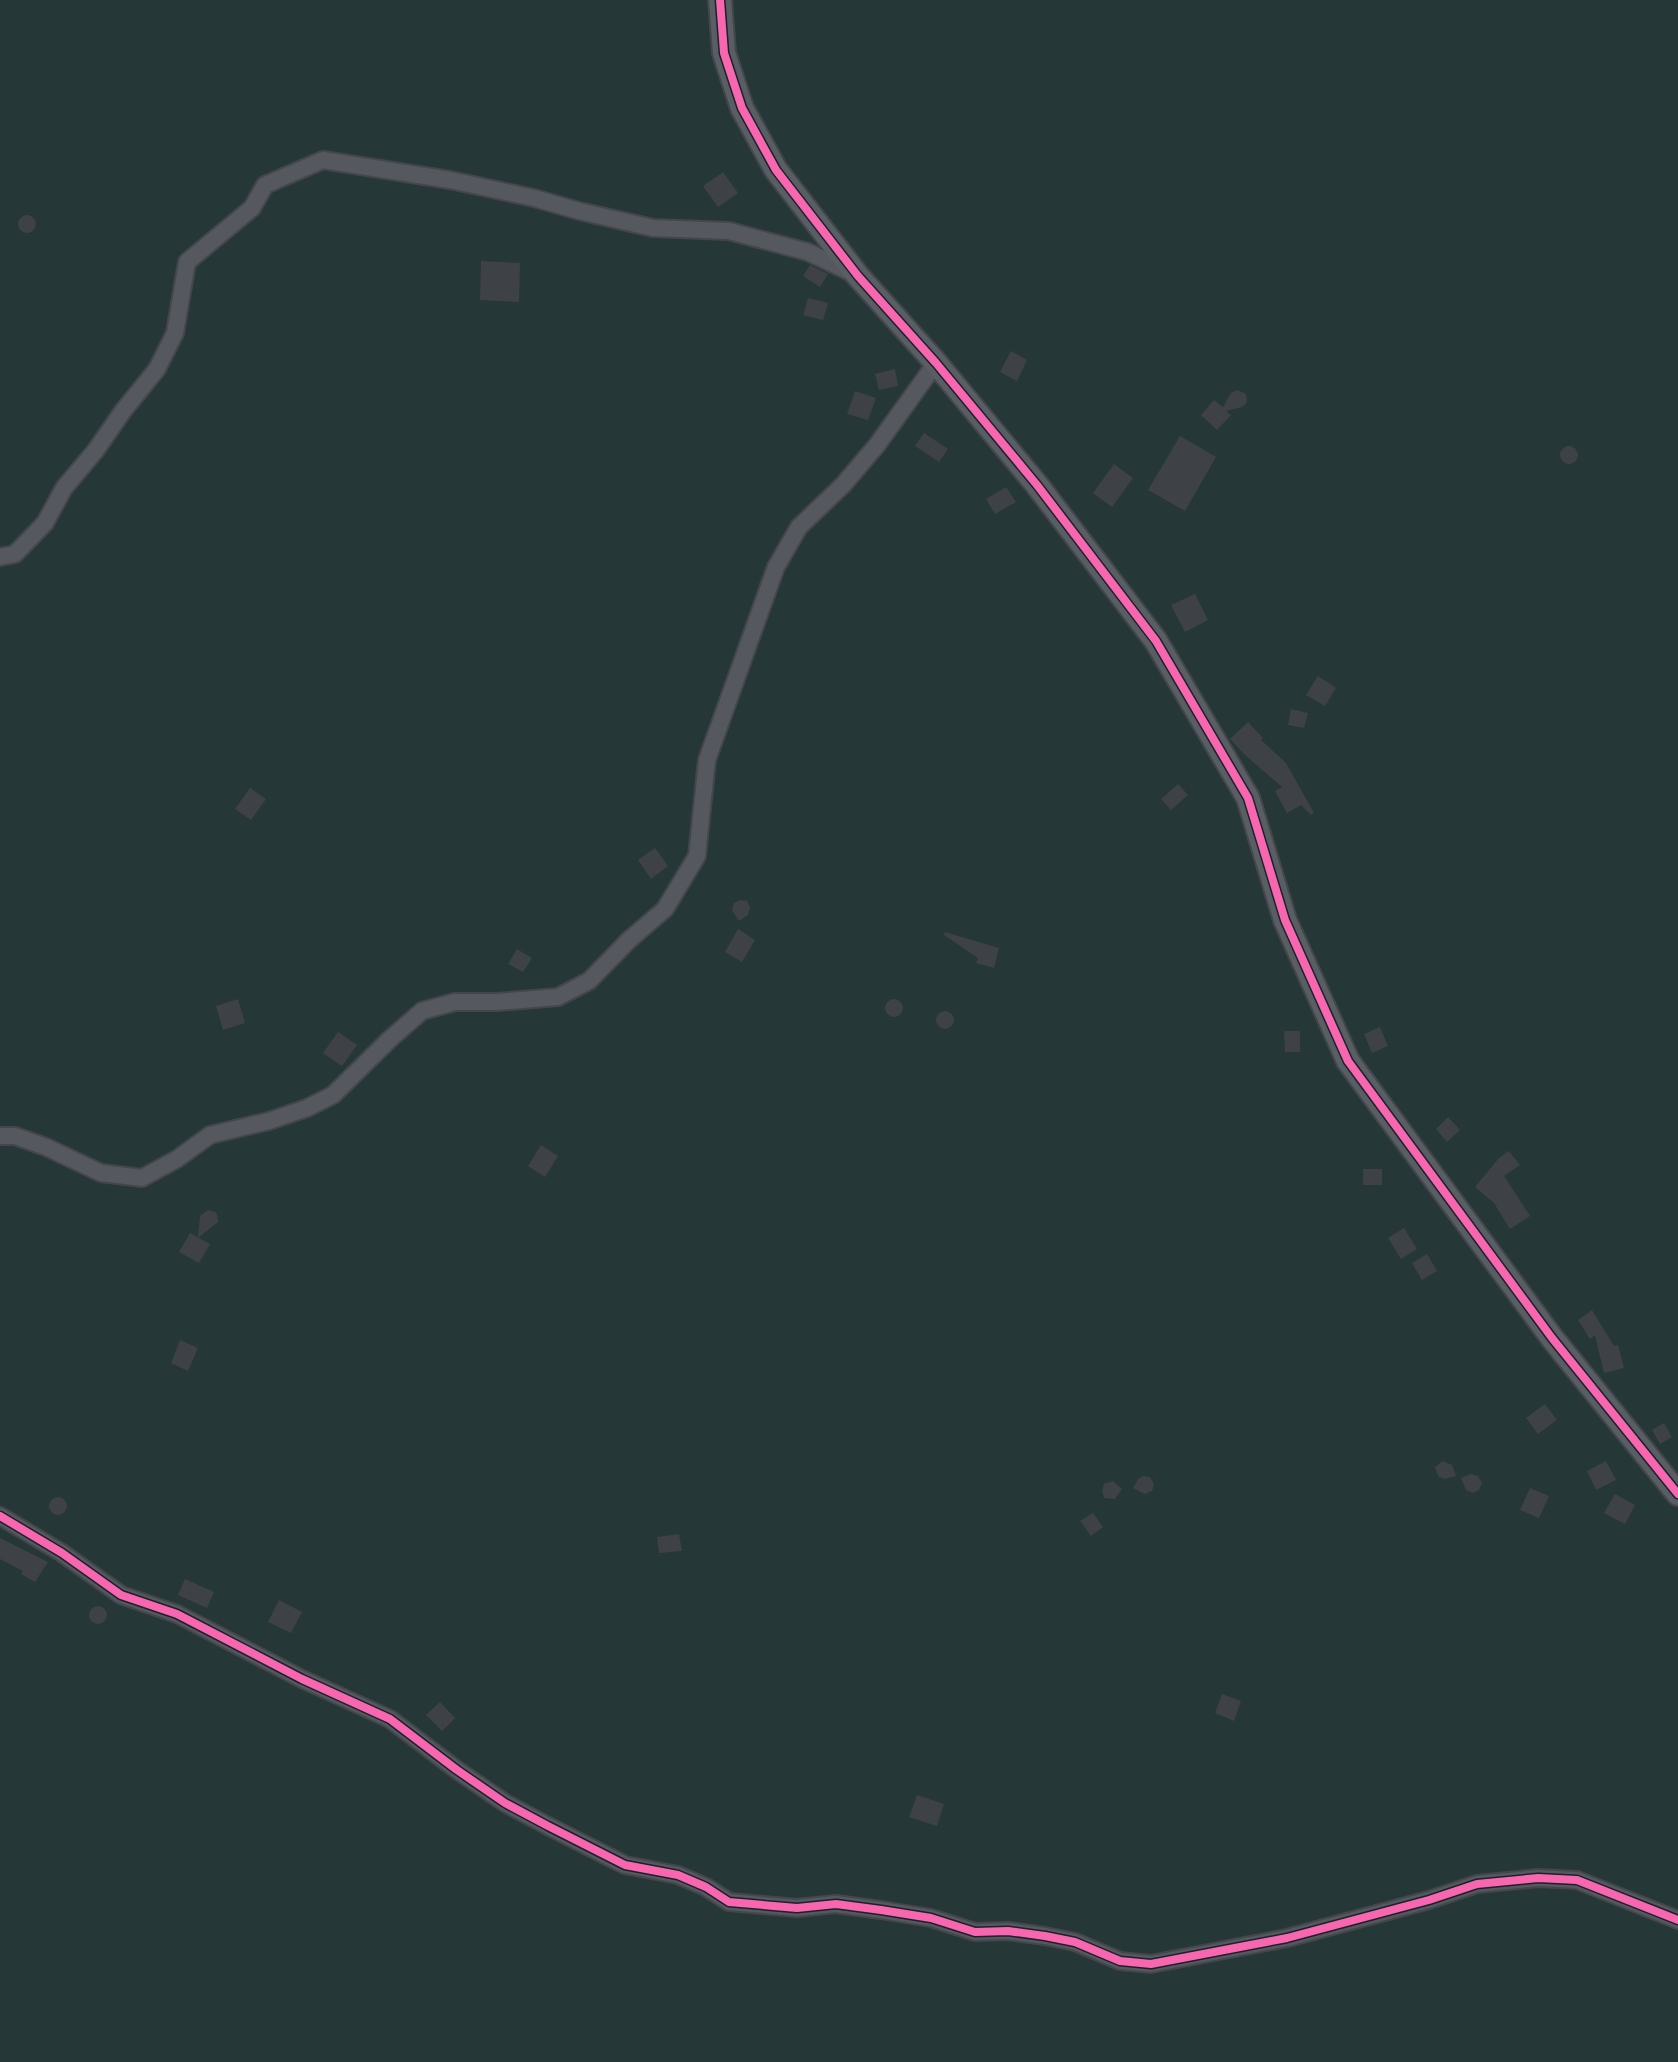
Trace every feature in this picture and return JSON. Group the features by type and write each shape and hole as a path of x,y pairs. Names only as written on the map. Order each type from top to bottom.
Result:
{"street":[{"path":"720,0 724,53 742,108 776,170 858,276 936,363 1037,485 1156,641 1248,798 1285,920 1348,1061 1552,1338 1678,1494"},
{"path":"0,557 15,554 45,523 64,488 96,450 123,411 157,369 175,333 187,262 252,208 265,185 323,160 353,163 513,193 654,228 729,231 808,252 858,276"},
{"path":"0,1136 15,1136 46,1147 101,1173 142,1178 177,1159 210,1135 269,1121 307,1108 333,1095 422,1011 455,1002 497,1002 558,997 589,981 629,940 665,909 697,856 707,760 776,567 799,527 843,485 877,445 936,363"},
{"path":"0,1516 62,1553 121,1594 177,1614 302,1679 390,1719 466,1777 505,1803 548,1826 626,1865 678,1875 706,1887 729,1902 797,1908 836,1904 880,1910 931,1918 975,1932 1008,1931 1045,1936 1075,1942 1120,1961 1151,1964 1299,1935 1419,1903 1477,1884 1538,1878 1577,1880 1678,1920"}],"shaded area":[{"path":"0,0 1678,0 1678,2062 0,2062"}],"building":[{"path":"723,172 738,193 718,207 703,186"},
{"path":"27,215 33,218 36,224 33,230 27,233 21,230 18,224 21,218"},
{"path":"481,261 520,263 519,302 480,300"},
{"path":"810,265 828,274 820,287 803,276"},
{"path":"808,298 828,303 823,320 803,315"},
{"path":"1011,351 1027,360 1017,381 1000,372"},
{"path":"895,369 898,386 879,390 875,374"},
{"path":"1237,390 1246,394 1247,402 1242,407 1226,411 1231,415 1217,430 1201,415 1214,400 1223,407 1231,393"},
{"path":"855,391 876,398 868,420 847,414"},
{"path":"924,433 948,449 939,462 915,446"},
{"path":"1180,436 1216,457 1185,511 1148,490"},
{"path":"1569,446 1575,449 1578,455 1575,461 1569,464 1563,461 1560,455 1563,449"},
{"path":"1114,464 1133,478 1112,507 1093,493"},
{"path":"1006,487 1016,502 995,514 986,499"},
{"path":"1195,594 1208,620 1185,632 1171,605"},
{"path":"1318,676 1336,688 1325,706 1306,695"},
{"path":"1291,709 1308,713 1304,728 1288,725"},
{"path":"1248,722 1263,738 1261,740 1286,763 1314,813 1311,815 1301,805 1287,813 1275,791 1282,787 1230,739"},
{"path":"1178,784 1188,795 1171,810 1161,799"},
{"path":"250,788 266,799 251,820 235,809"},
{"path":"655,848 668,866 651,879 638,860"},
{"path":"740,900 747,901 750,908 748,915 739,921 732,910 734,903"},
{"path":"738,929 755,940 742,962 725,952"},
{"path":"945,932 999,948 994,968 976,963 978,958 944,935"},
{"path":"517,949 532,958 523,972 508,964"},
{"path":"238,999 245,1023 223,1030 216,1006"},
{"path":"894,999 900,1002 903,1008 900,1014 894,1017 888,1014 885,1008 888,1002"},
{"path":"945,1011 951,1014 954,1020 951,1026 945,1029 939,1026 936,1020 939,1014"},
{"path":"1380,1027 1388,1046 1372,1053 1364,1034"},
{"path":"1284,1031 1300,1031 1300,1052 1285,1052"},
{"path":"338,1032 357,1045 342,1066 323,1053"},
{"path":"1448,1117 1460,1130 1447,1142 1436,1129"},
{"path":"541,1145 558,1156 545,1177 528,1166"},
{"path":"1509,1151 1520,1165 1504,1176 1530,1216 1510,1229 1494,1203 1475,1187 1499,1158"},
{"path":"1363,1169 1382,1169 1382,1185 1363,1185"},
{"path":"208,1210 217,1214 218,1222 198,1238 200,1216"},
{"path":"1404,1228 1417,1249 1401,1259 1388,1238"},
{"path":"190,1233 210,1244 199,1263 179,1252"},
{"path":"1427,1254 1437,1271 1422,1280 1412,1263"},
{"path":"1592,1310 1614,1346 1618,1345 1624,1368 1604,1373 1595,1335 1590,1339 1578,1320"},
{"path":"180,1340 198,1348 188,1371 171,1363"},
{"path":"1545,1404 1557,1420 1538,1434 1526,1418"},
{"path":"1664,1423 1672,1437 1660,1444 1652,1430"},
{"path":"1443,1461 1452,1465 1456,1476 1444,1479 1438,1476 1435,1467"},
{"path":"1606,1461 1616,1480 1596,1490 1587,1471"},
{"path":"1471,1474 1478,1476 1482,1483 1479,1490 1473,1493 1466,1490 1461,1478"},
{"path":"1144,1476 1150,1477 1154,1484 1152,1491 1145,1494 1133,1488 1138,1479"},
{"path":"1113,1481 1122,1489 1115,1499 1104,1498 1102,1491 1104,1484"},
{"path":"1530,1488 1549,1496 1539,1518 1520,1510"},
{"path":"1615,1494 1635,1505 1625,1524 1604,1513"},
{"path":"58,1497 64,1500 67,1506 64,1512 58,1515 52,1512 49,1506 52,1500"},
{"path":"1093,1513 1103,1527 1091,1536 1080,1521"},
{"path":"679,1534 682,1551 659,1553 657,1537"},
{"path":"0,1538 48,1562 35,1582 21,1574 23,1571 0,1559"},
{"path":"185,1579 214,1592 207,1608 178,1595"},
{"path":"279,1600 302,1612 291,1633 268,1622"},
{"path":"98,1606 104,1609 107,1615 104,1621 98,1624 92,1621 89,1615 92,1609"},
{"path":"1222,1694 1241,1701 1234,1721 1215,1713"},
{"path":"440,1702 455,1718 442,1731 426,1715"},
{"path":"917,1795 944,1804 937,1826 909,1817"}],"cycle path":[{"path":"720,0 724,53 742,108 776,170 858,276 936,363 1037,485 1156,641 1248,798 1285,920 1348,1061 1552,1338 1678,1494"},
{"path":"0,1516 62,1553 121,1595 177,1614 302,1679 390,1719 505,1803 548,1826 625,1865 678,1875 706,1887 729,1902 797,1908 836,1904 881,1910 931,1918 975,1932 1008,1931 1045,1936 1075,1942 1120,1961 1151,1964 1287,1938 1429,1900 1477,1884 1538,1878 1577,1880 1678,1920"}]}
